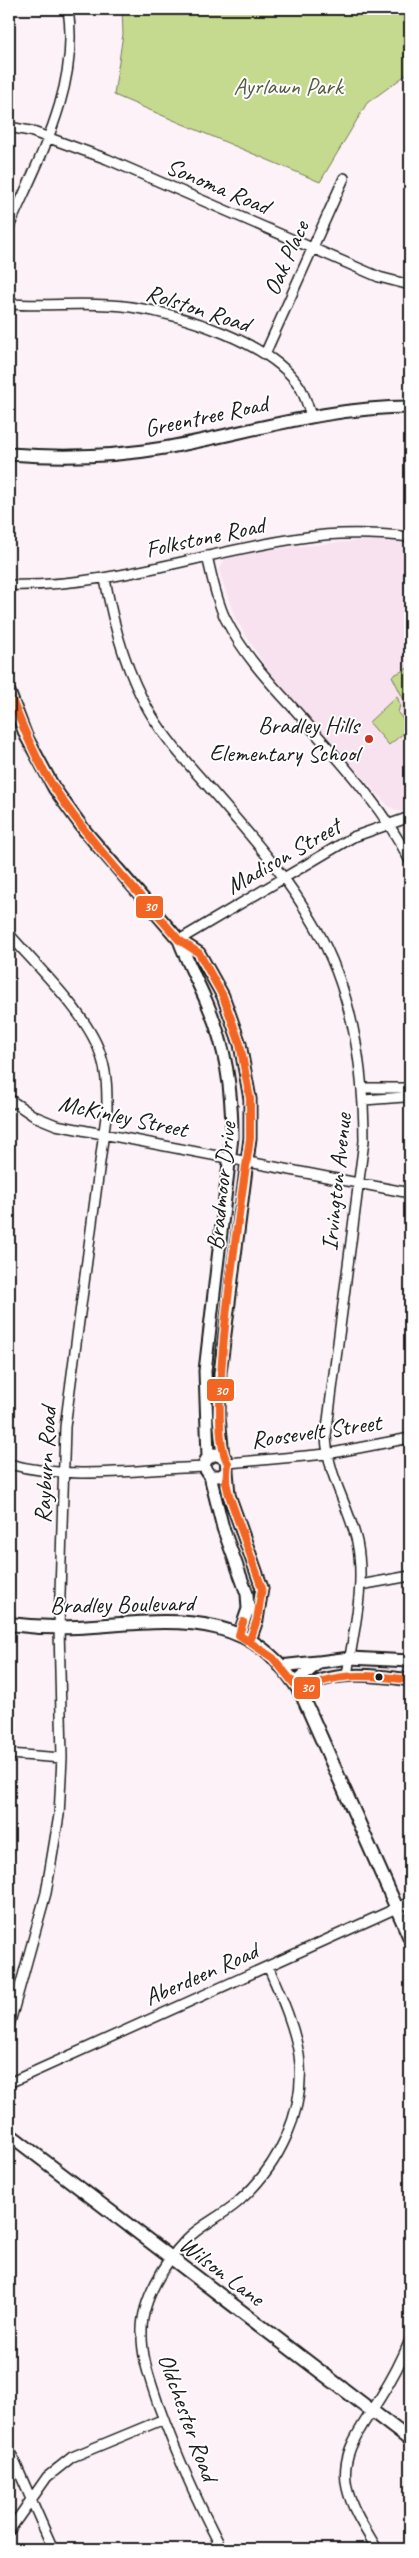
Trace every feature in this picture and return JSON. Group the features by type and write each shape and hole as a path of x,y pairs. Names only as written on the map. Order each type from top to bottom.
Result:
{"main road":[{"name":"Bradley Boulevard","path":"9,1624 59,1627 181,1622 210,1625 244,1637 280,1666 298,1687 410,1938"},
{"name":"Wilson Lane","path":"9,2134 410,2440"}],"street":[{"path":"9,227 48,137 64,89 70,49 68,9"},
{"name":"Sonoma Road","path":"9,126 48,137 107,159 379,278 410,285"},
{"name":"Oak Place","path":"265,354 344,178"},
{"name":"Rolston Road","path":"9,304 34,306 98,304 148,310 184,319 226,334 265,354 299,386 311,416"},
{"name":"Greentree Road","path":"9,454 61,457 132,452 192,442 311,416 353,409 410,406"},
{"name":"Folkstone Road","path":"9,585 46,586 105,578 302,537 382,534 410,537"},
{"path":"207,556 219,600 238,641 255,666 354,777 388,824 410,862"},
{"name":"Irvington Avenue","path":"105,578 120,646 149,710 170,743 271,859 285,878 316,927 341,982 356,1037 364,1100 364,1141 326,1436 331,1474 356,1541 360,1561 360,1585 347,1676"},
{"name":"Bradmoor Drive","path":"9,692 26,736 54,788 91,838 180,940 199,953 223,996 240,1044 250,1099 250,1138 220,1373 219,1417 226,1463 226,1482 237,1523 262,1588 257,1620 244,1637"},
{"name":"Madison Street","path":"180,940 353,837 410,816"},
{"name":"Rayburn Road","path":"9,934 76,1012 92,1035 102,1058 106,1079 105,1136 65,1427 59,1627 62,1758 60,1807 46,1893 9,2026"},
{"name":"Bradmoor Drive","path":"180,940 187,962 207,1004 223,1049 229,1074 232,1100 230,1158 205,1371 208,1466 223,1528 247,1594 248,1610 244,1637"},
{"path":"362,1088 396,1086 404,1088 406,1092 404,1097 364,1100"},
{"name":"McKinley Street","path":"9,1099 34,1116 56,1125 105,1136 410,1193"},
{"name":"Roosevelt Street","path":"226,1463 327,1454 410,1438"},
{"path":"9,1464 34,1471 63,1472 208,1466 221,1476 226,1463 216,1454 208,1466"},
{"path":"360,1585 410,1576"},
{"path":"280,1666 350,1658 410,1661"},
{"path":"298,1687 319,1662"},
{"path":"298,1687 324,1679 347,1676 410,1680"},
{"path":"9,1754 62,1758"},
{"name":"Aberdeen Road","path":"9,2083 410,1902"},
{"name":"Oldchester Road","path":"222,2549 182,2464 164,2419 143,2360 141,2329 152,2288 171,2259 186,2240 236,2204 257,2184 277,2156 291,2126 296,2106 299,2056 282,2000 268,1966"},
{"path":"378,2549 356,2514 346,2476 346,2462 356,2432 400,2364 410,2340"},
{"path":"9,2531 48,2477 72,2457 164,2419"},
{"path":"9,2449 53,2549"}],"shaded area":[{"name":"Bradley Hills Elementary School","path":"364,540 410,542 410,809 400,812 388,806 269,672 235,618 219,571 225,559 263,550"}],"green space":[{"name":"Ayrlawn Park","path":"122,9 410,9 410,72 367,103 320,182 114,95 123,34"},
{"path":"410,667 410,701 406,704 392,676"},
{"path":"397,696 400,705 398,713 410,728 389,745 369,722"}],"transit line":[{"name":"30","path":"9,692 41,766 69,809 114,866 179,940 199,953 223,996 240,1044 250,1099 250,1138 227,1308 220,1405 221,1441 228,1463 226,1482 262,1588 257,1620 250,1640"},
{"name":"30","path":"243,1622 239,1635 273,1658 300,1691 326,1680 340,1677 367,1676 410,1680"}],"place":[{"name":"Bradley Hills Elementary School","path":"369,739"}]}
